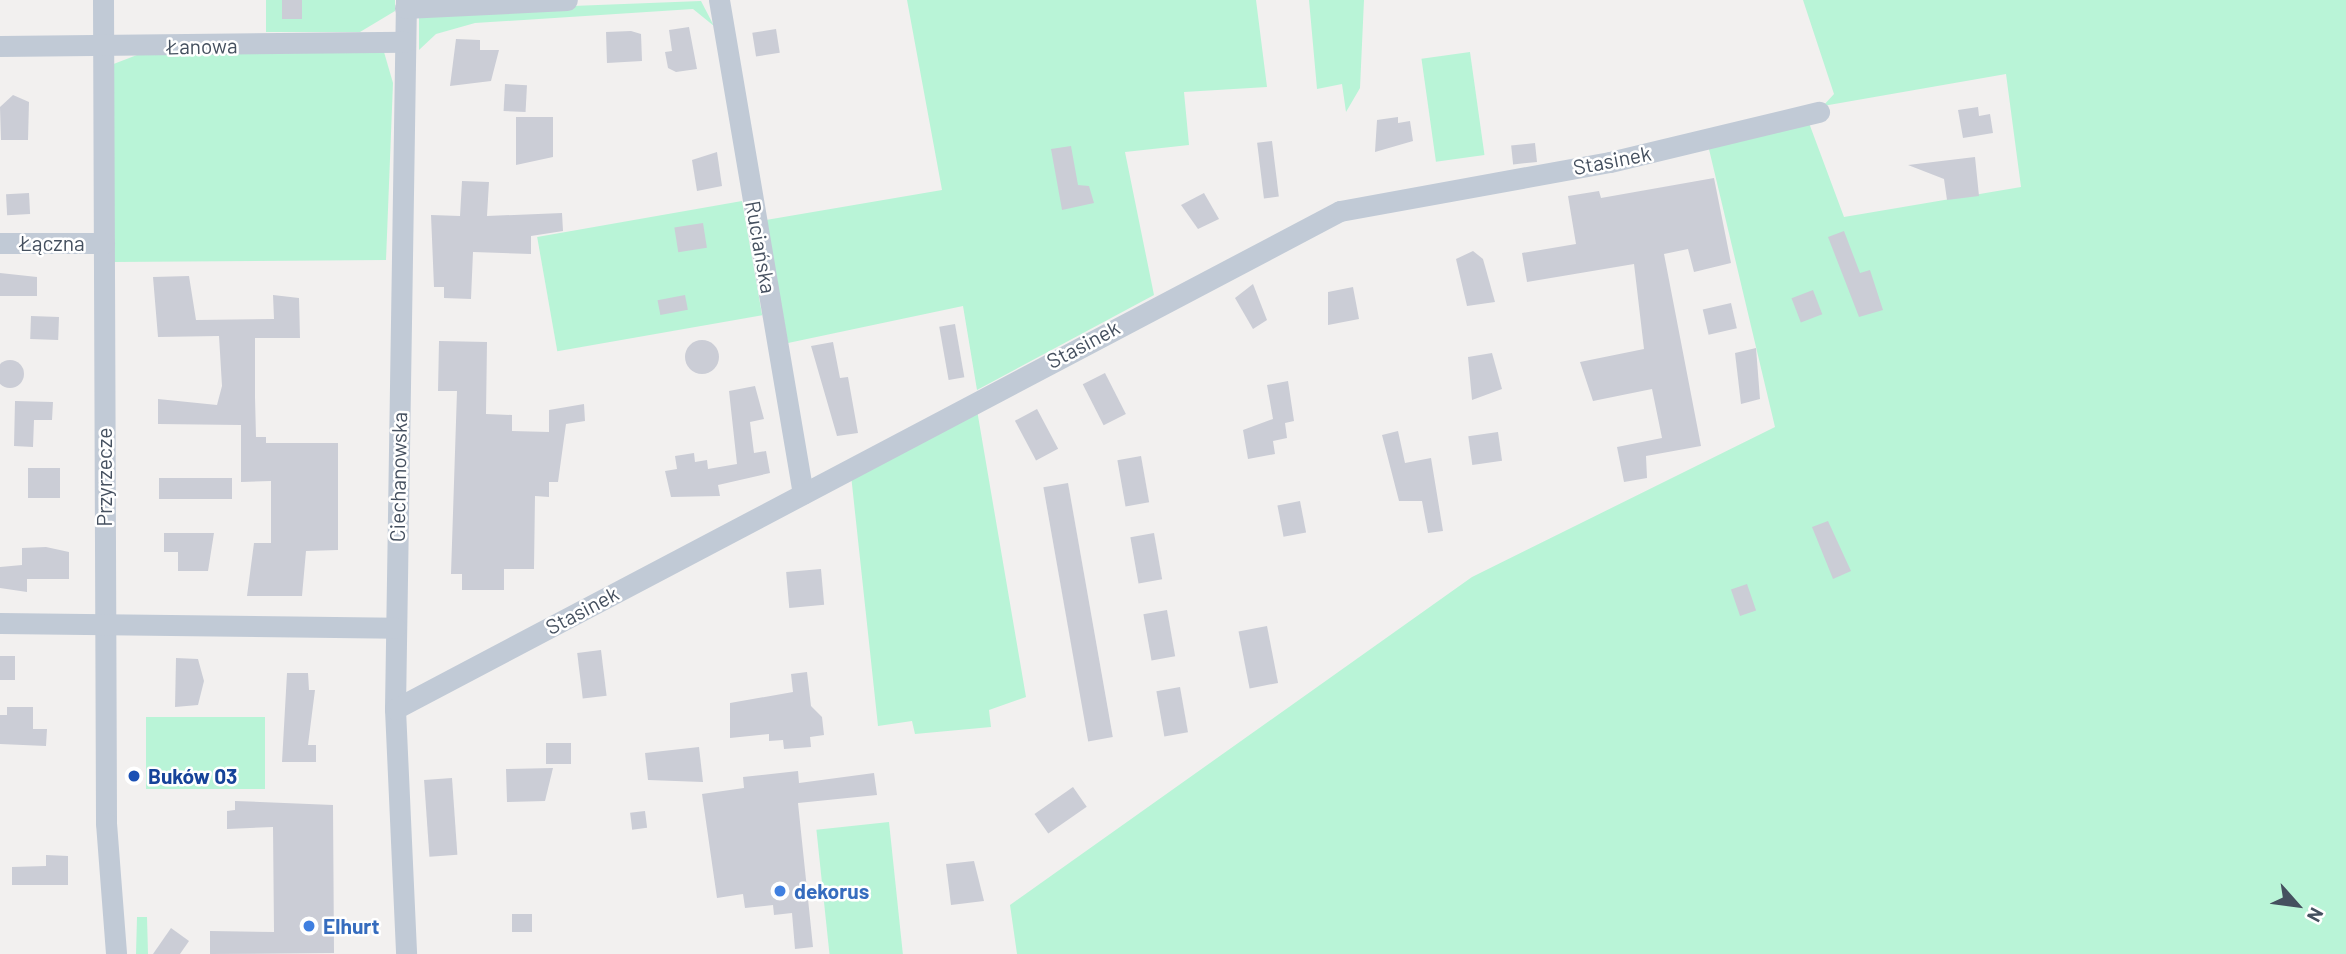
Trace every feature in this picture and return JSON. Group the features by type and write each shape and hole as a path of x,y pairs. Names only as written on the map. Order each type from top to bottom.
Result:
{"street":[{"name":"Przyrzecze","path":"103,0 106,824 116,954"},
{"path":"406,4 567,0"},
{"name":"Ruciańska","path":"719,0 803,494"},
{"name":"Ciechanowska","path":"406,4 395,628 395,709 406,954"},
{"name":"Łanowa","path":"0,46 103,48 405,42"},
{"name":"Stasinek","path":"395,709 1340,211 1609,162 1819,112"},
{"name":"Łączna","path":"0,243 104,243"},
{"path":"0,623 395,628"}],"green space":[{"path":"266,0 395,0 395,11 360,32 266,32"},
{"path":"907,0 1256,0 1267,87 1184,92 1189,145 1125,152 1154,295 977,390 963,306 788,343 766,220 942,190"},
{"path":"1309,0 1364,0 1360,88 1346,112 1342,84 1317,89"},
{"path":"1803,0 2346,0 2346,954 1017,954 1010,905 1472,577 1775,427 1708,145 1809,123 1844,217 2021,187 2006,74 1823,106 1834,94"},
{"path":"701,1 714,26 693,9 475,23 436,34 419,50 419,12"},
{"path":"384,52 393,83 386,260 114,262 111,65 137,55"},
{"path":"1470,52 1484,155 1436,162 1421,59"},
{"path":"742,201 762,315 557,351 537,237"},
{"path":"977,410 1026,697 989,710 991,727 915,734 912,721 878,726 851,475"},
{"path":"146,717 265,717 265,789 146,789"},
{"path":"889,822 903,954 829,954 816,830"},
{"path":"137,917 147,917 148,954 136,954"}],"building":[{"path":"282,0 302,0 302,19 282,19"},
{"path":"689,27 697,69 676,72 668,68 665,52 672,51 669,30"},
{"path":"776,29 780,53 756,56 752,33"},
{"path":"631,31 641,34 642,61 607,63 606,32"},
{"path":"456,39 480,40 480,50 499,50 491,81 450,86"},
{"path":"505,84 527,85 526,112 504,111"},
{"path":"13,95 29,102 28,140 1,140 0,107"},
{"path":"1978,107 1979,116 1990,114 1993,133 1963,138 1958,110"},
{"path":"516,117 553,117 553,157 516,165"},
{"path":"1398,117 1398,123 1410,121 1413,141 1375,152 1377,120"},
{"path":"1272,141 1279,197 1264,198 1257,143"},
{"path":"1535,143 1537,162 1513,164 1511,146"},
{"path":"1071,146 1078,185 1089,186 1094,203 1062,210 1051,149"},
{"path":"717,152 722,186 697,191 692,160"},
{"path":"1975,157 1979,196 1947,200 1944,179 1908,165"},
{"path":"1714,178 1731,263 1694,272 1688,249 1664,254 1701,446 1646,456 1647,478 1624,482 1617,447 1662,438 1652,389 1593,401 1580,362 1644,349 1634,264 1527,282 1522,253 1576,244 1568,196 1599,191 1601,198"},
{"path":"462,181 489,182 487,216 562,213 563,231 531,236 531,254 473,252 471,299 444,298 444,287 434,287 431,215 460,216"},
{"path":"29,193 30,214 7,215 6,194"},
{"path":"1204,193 1219,219 1198,229 1181,205"},
{"path":"703,223 707,248 678,252 674,228"},
{"path":"1844,231 1860,273 1870,270 1883,310 1859,317 1828,237"},
{"path":"1473,251 1483,259 1495,302 1467,306 1456,259"},
{"path":"0,273 37,277 37,296 0,296"},
{"path":"189,276 196,320 274,319 273,295 299,298 300,338 255,338 255,397 256,437 266,437 266,443 338,443 338,550 306,551 302,596 247,596 254,543 271,543 271,481 241,482 241,425 158,424 158,399 217,405 222,386 219,336 158,337 153,277"},
{"path":"1253,284 1267,320 1253,329 1235,298"},
{"path":"1353,287 1359,319 1328,325 1328,292"},
{"path":"1813,290 1822,314 1801,323 1792,298"},
{"path":"685,295 688,310 660,315 658,300"},
{"path":"1731,303 1737,328 1709,335 1703,310"},
{"path":"31,316 59,317 58,340 30,339"},
{"path":"955,324 964,377 949,380 939,327"},
{"path":"702,340 714,345 719,357 714,369 702,374 690,369 685,357 690,345"},
{"path":"439,341 487,342 486,414 512,415 512,431 549,432 549,410 584,404 585,421 566,424 558,482 549,482 549,497 535,496 534,569 504,569 504,590 462,590 462,574 451,574 457,391 438,391"},
{"path":"833,342 840,378 848,377 858,433 837,436 811,346"},
{"path":"1756,348 1760,399 1741,404 1735,353"},
{"path":"1492,353 1502,389 1472,400 1468,357"},
{"path":"10,360 20,364 24,374 20,384 10,388 0,384 -4,374 0,364"},
{"path":"1105,373 1126,414 1104,425 1083,384"},
{"path":"1288,381 1294,421 1285,423 1287,438 1273,441 1275,454 1248,459 1243,430 1273,419 1267,385"},
{"path":"755,386 764,419 750,422 754,453 766,451 770,473 718,485 720,496 671,497 665,471 677,469 675,456 694,453 695,462 707,460 708,469 737,464 729,391"},
{"path":"15,401 53,402 52,420 34,420 33,447 14,446"},
{"path":"1037,409 1058,449 1036,460 1015,421"},
{"path":"1398,431 1405,463 1431,458 1443,531 1428,533 1422,501 1399,501 1382,435"},
{"path":"1498,432 1502,461 1472,465 1468,436"},
{"path":"1141,456 1149,502 1126,506 1117,460"},
{"path":"28,468 60,468 60,498 28,498"},
{"path":"159,478 232,478 232,499 159,499"},
{"path":"1068,483 1113,737 1088,741 1043,487"},
{"path":"1300,501 1306,532 1284,537 1277,505"},
{"path":"1828,521 1851,571 1833,579 1812,527"},
{"path":"164,533 214,533 208,571 178,571 178,552 164,552"},
{"path":"1154,533 1162,579 1139,583 1130,537"},
{"path":"46,547 69,552 69,579 27,579 27,592 0,588 0,567 22,565 22,548"},
{"path":"821,569 824,605 789,608 786,572"},
{"path":"1747,584 1756,610 1740,616 1731,590"},
{"path":"1167,610 1175,656 1152,660 1143,614"},
{"path":"1267,626 1278,683 1250,688 1239,632"},
{"path":"601,650 607,696 583,699 577,653"},
{"path":"0,656 15,656 15,680 0,680"},
{"path":"176,658 198,659 204,681 198,705 175,707"},
{"path":"807,672 811,706 822,717 824,735 810,737 811,747 784,749 783,740 769,741 769,734 730,738 730,703 793,692 791,674"},
{"path":"287,673 308,673 309,690 315,690 308,745 316,745 316,762 282,762"},
{"path":"1180,687 1188,732 1164,736 1156,691"},
{"path":"7,707 33,707 33,729 47,729 46,746 0,744 0,715 7,715"},
{"path":"546,743 571,743 571,764 546,764"},
{"path":"699,747 703,782 648,780 645,753"},
{"path":"553,768 545,801 507,802 506,769"},
{"path":"798,771 799,783 874,773 877,795 798,803 813,947 795,949 792,913 774,915 773,905 745,908 743,894 717,898 702,794 744,788 743,777"},
{"path":"452,778 457,855 429,857 424,780"},
{"path":"1073,787 1087,807 1048,834 1034,814"},
{"path":"235,801 333,805 334,953 210,954 210,931 274,932 273,827 227,829 227,811 235,810"},
{"path":"645,811 647,828 632,830 630,813"},
{"path":"46,855 68,856 68,885 12,885 12,867 46,866"},
{"path":"974,861 984,901 951,905 946,864"},
{"path":"512,914 532,914 532,932 512,932"},
{"path":"171,928 189,941 180,954 153,954"}],"place":[{"name":"Buków 03","path":"134,776"},
{"name":"dekorus","path":"780,891"},
{"name":"Elhurt","path":"309,926"}]}
